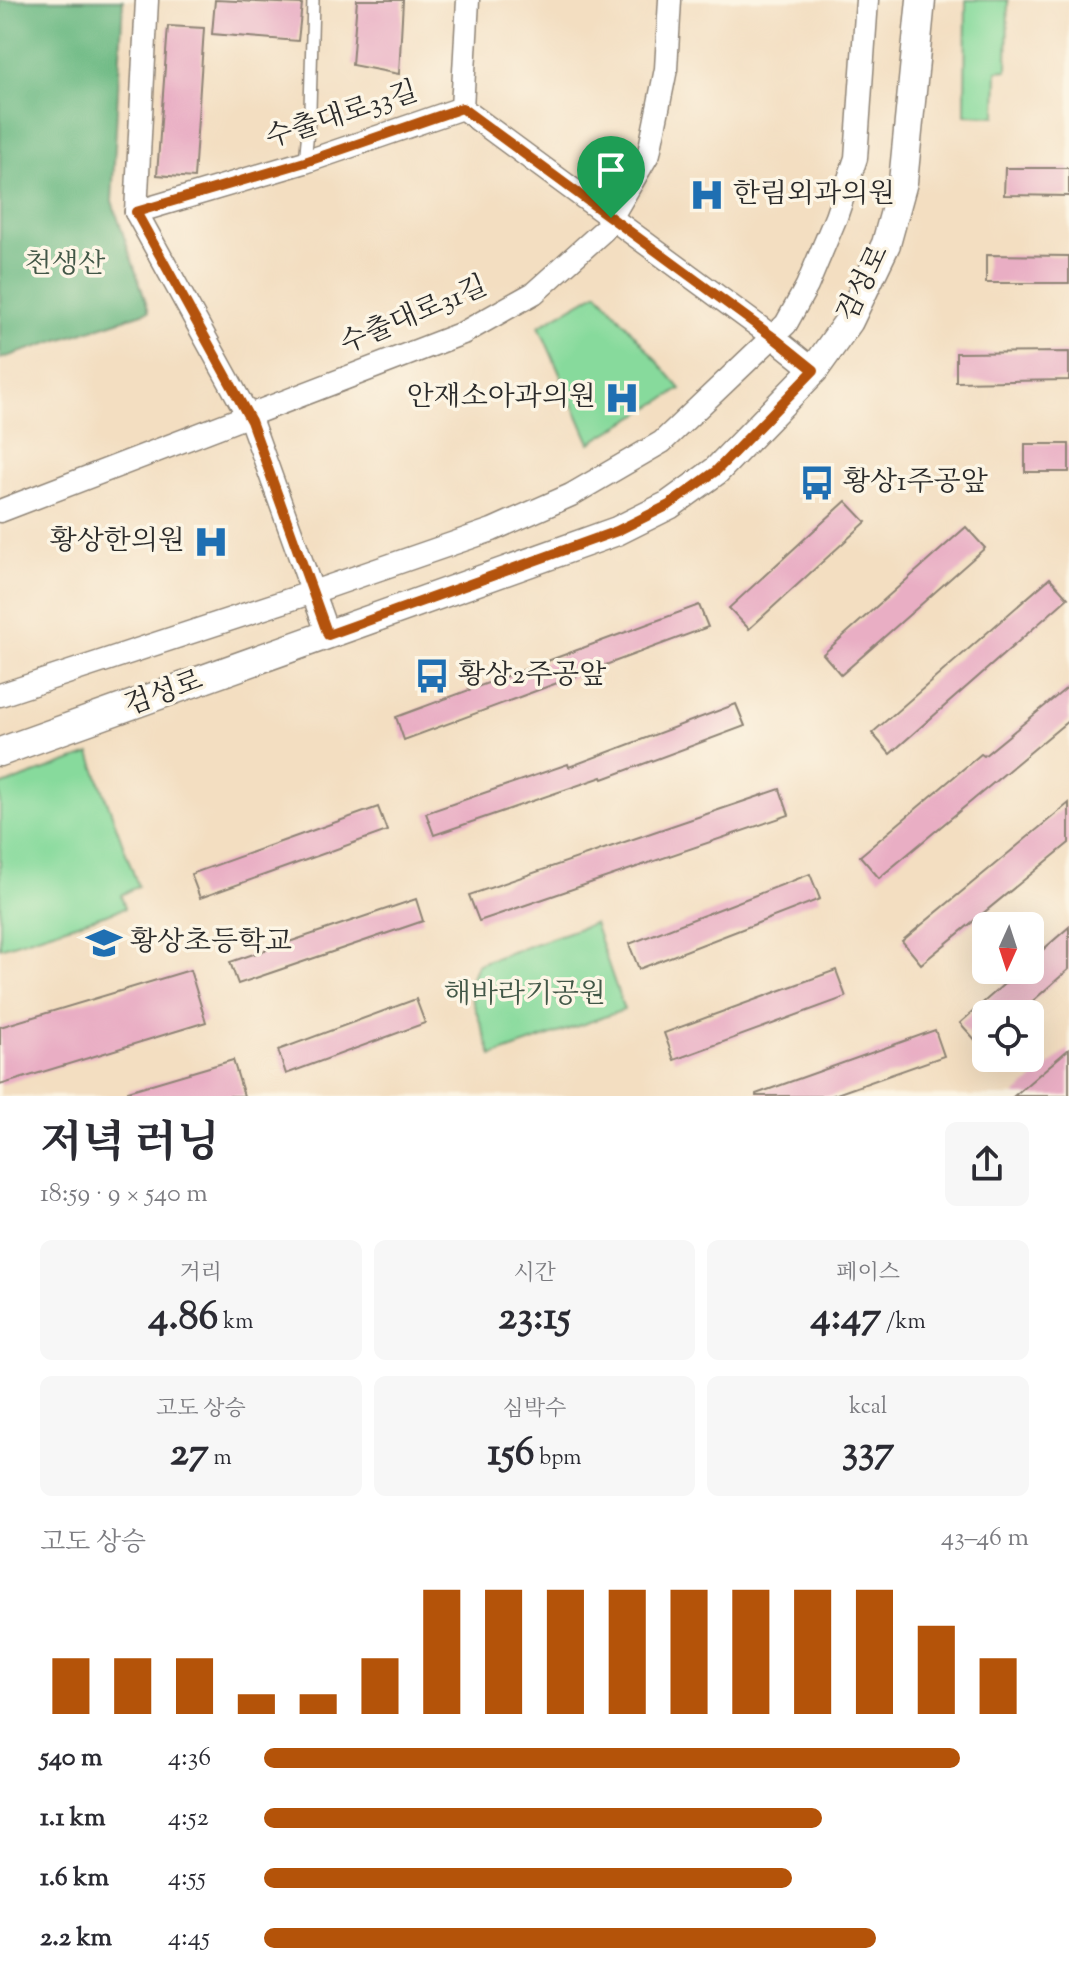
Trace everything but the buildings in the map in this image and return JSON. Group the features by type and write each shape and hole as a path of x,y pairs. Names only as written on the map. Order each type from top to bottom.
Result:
{"street":[{"path":"147,0 136,212 248,416 328,635"},
{"name":"수출대로33길","path":"136,212 305,162 462,108 468,0"},
{"name":"수출대로31길","path":"0,511 463,333 534,293 604,230 649,153 666,69 670,0"},
{"path":"0,695 492,530 571,495 662,442 786,324 807,286 836,217 856,158 867,0"},
{"name":"검성로","path":"0,752 617,531 669,505 716,471 814,370 849,321 890,231 903,182 921,0"},
{"path":"462,108 814,370"}],"lane":[{"path":"305,162 313,0"}],"green space":[{"name":"천생산","path":"0,0 123,0 112,201 149,311 0,359"},
{"path":"966,0 1008,0 1007,70 997,71 996,116 965,115"},
{"path":"598,292 681,389 590,443 539,326"},
{"path":"90,754 138,886 121,895 125,908 0,948 0,786"},
{"name":"해바라기공원","path":"594,923 624,1010 492,1056 468,988 477,964"}],"place":[{"name":"한림외과의원","path":"707,195"},
{"name":"안재소아과의원","path":"622,398"},
{"name":"황상1주공앞","path":"817,483"},
{"name":"황상한의원","path":"211,542"},
{"name":"황상2주공앞","path":"432,676"},
{"name":"황상초등학교","path":"104,943"}],"route":[{"path":"462,108 611,218 814,370 716,471 669,505 617,531 328,635 251,421 136,212 305,162 462,108"}]}
